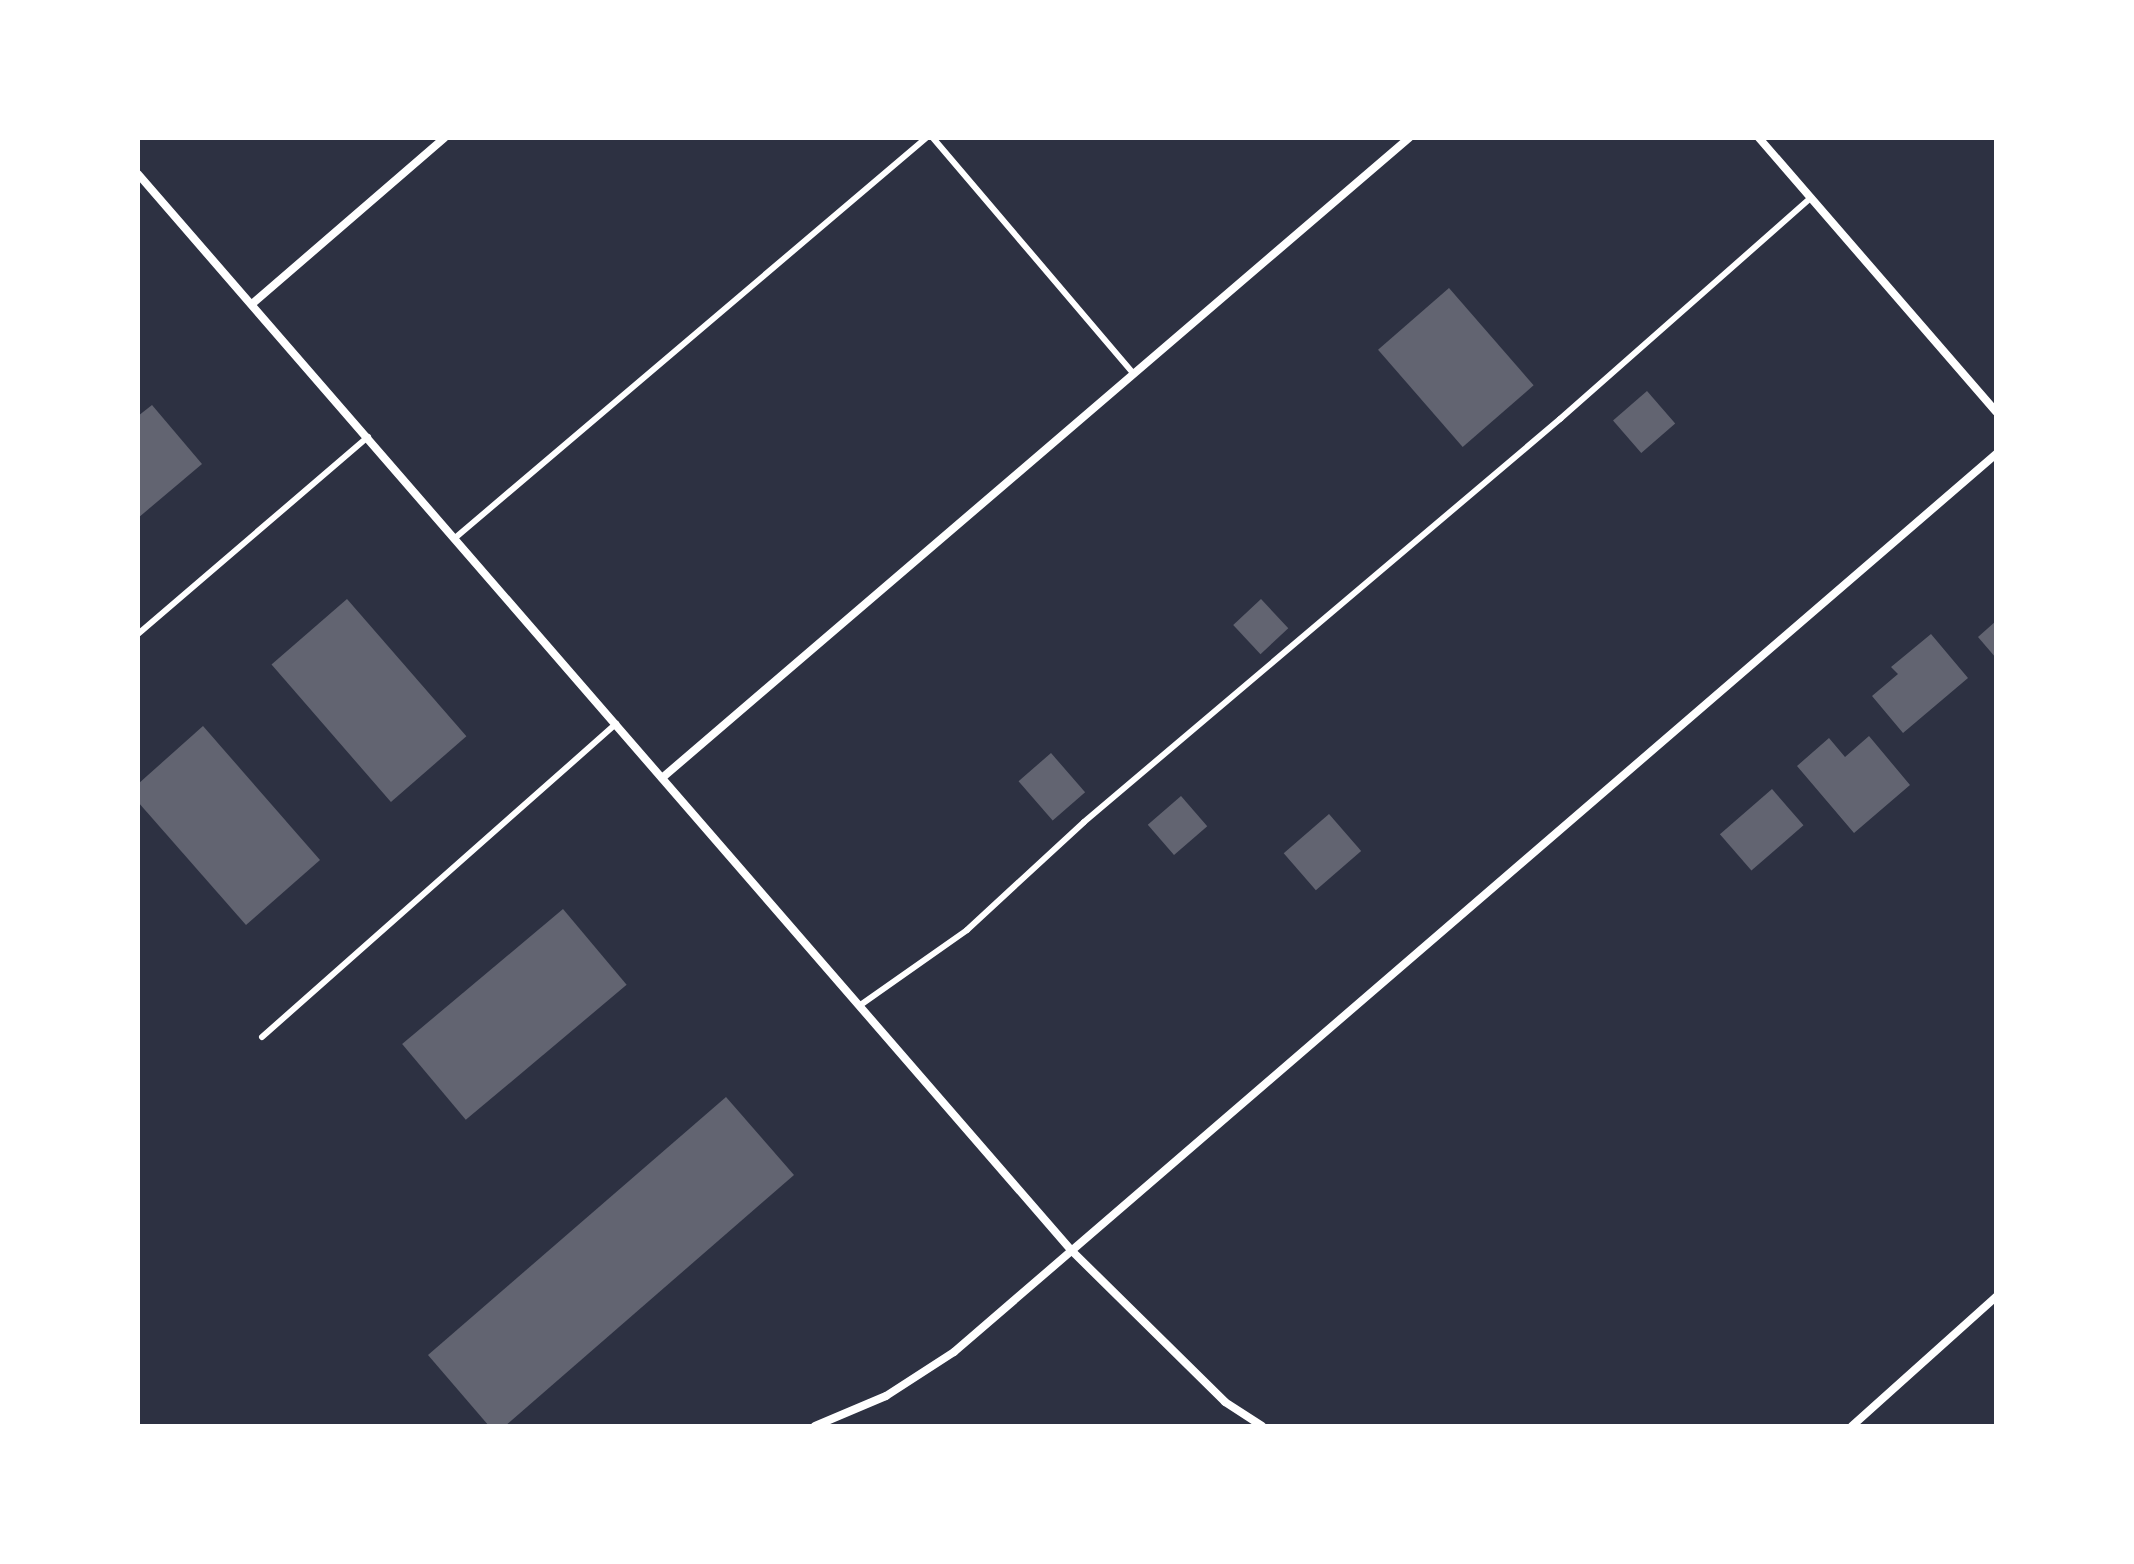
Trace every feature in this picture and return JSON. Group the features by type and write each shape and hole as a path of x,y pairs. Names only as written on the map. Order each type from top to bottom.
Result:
{"street":[{"path":"252,304 444,138"},
{"path":"662,778 1409,138"},
{"path":"1759,138 1996,412"},
{"path":"138,174 1072,1251 1225,1402 1249,1422 1262,1426"},
{"path":"815,1426 886,1396 954,1352 1996,454"},
{"path":"1852,1426 1996,1297"}],"lane":[{"path":"455,538 926,138"},
{"path":"933,138 1134,374"},
{"path":"859,1006 967,930 1084,822 1560,419 1811,198"},
{"path":"138,634 368,437"},
{"path":"262,1037 616,724"}],"building":[{"path":"1449,288 1534,385 1463,447 1378,350"},
{"path":"1647,391 1675,423 1641,453 1613,421"},
{"path":"152,405 202,464 138,518 138,416"},
{"path":"347,599 466,736 391,802 272,665"},
{"path":"1261,599 1288,628 1260,654 1233,625"},
{"path":"1996,621 1996,658 1978,637"},
{"path":"1931,634 1968,678 1903,733 1872,696 1898,674 1891,667"},
{"path":"203,726 320,860 246,925 138,802 138,784"},
{"path":"1869,736 1910,785 1854,833 1797,766 1829,738 1845,757"},
{"path":"1051,753 1085,792 1053,820 1019,781"},
{"path":"1772,789 1803,825 1751,870 1720,834"},
{"path":"1181,796 1207,826 1174,855 1148,825"},
{"path":"1329,814 1361,851 1316,890 1284,853"},
{"path":"563,909 627,985 466,1120 402,1044"},
{"path":"726,1097 794,1175 505,1426 489,1426 428,1355"}]}
